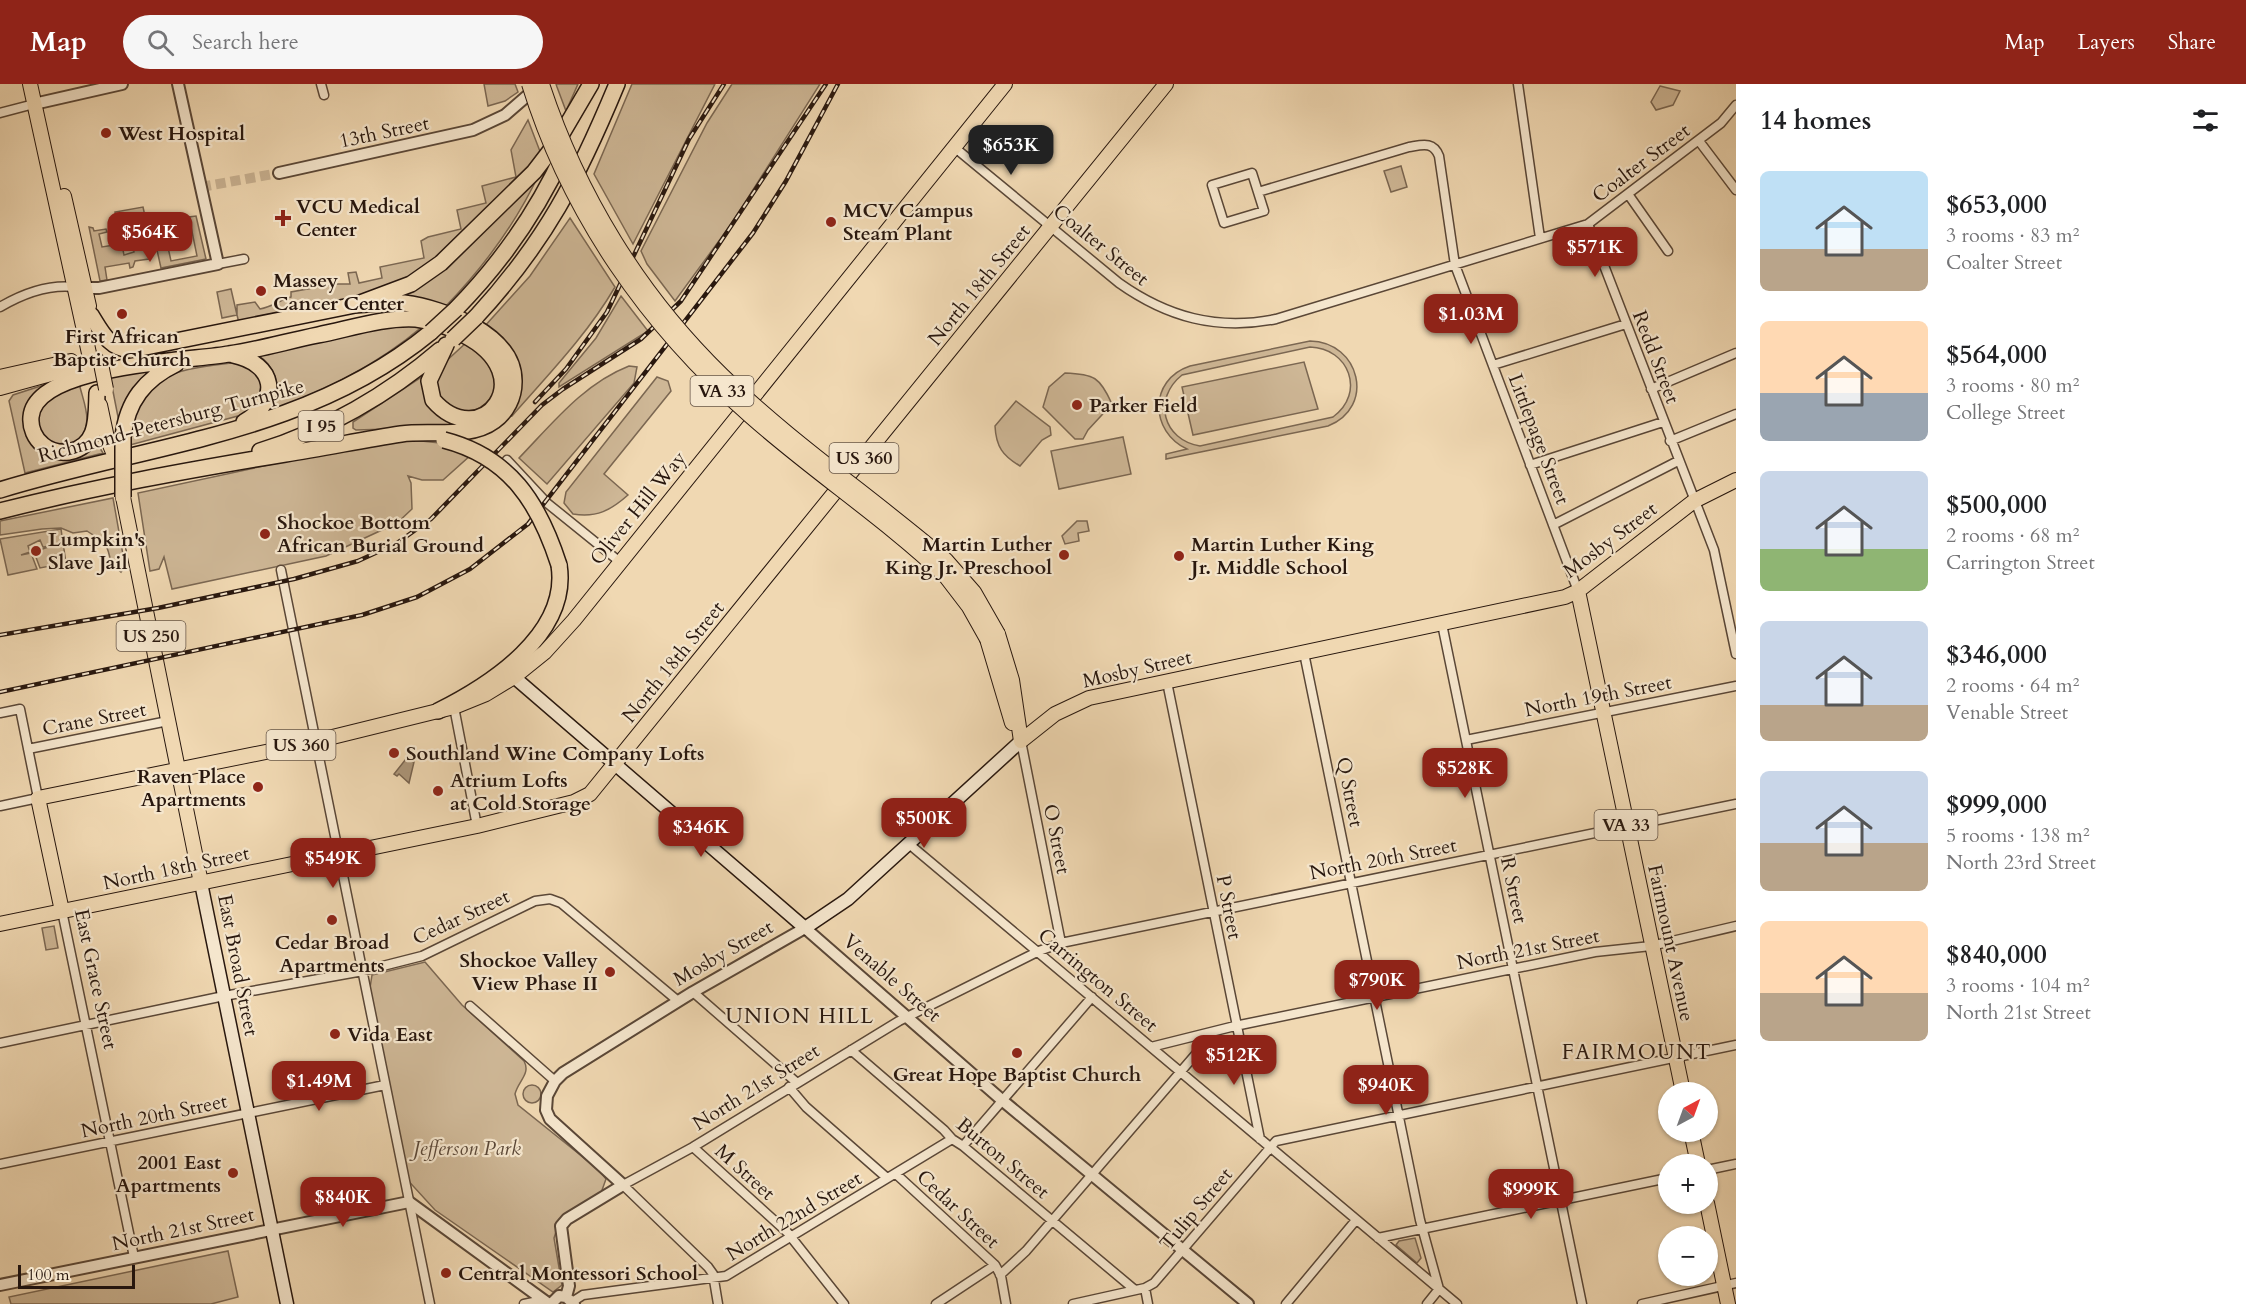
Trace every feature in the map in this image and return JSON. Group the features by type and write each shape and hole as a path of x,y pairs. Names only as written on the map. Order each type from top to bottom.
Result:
{"highway":[{"path":"355,305 402,288 441,263 540,165 592,84"},
{"name":"Richmond-Petersburg Turnpike","path":"0,490 287,414 336,394 393,361 431,333 496,265 533,213 565,151 592,84"},
{"name":"I 95","path":"0,511 239,457 306,433 377,395 450,342 476,317 515,271 550,225 588,153 617,84"},
{"path":"91,315 108,342 118,348 131,350 355,305 384,303 419,306 465,322 480,330 502,350 513,371 512,396 508,406 494,421 483,427 381,437 179,472"},
{"path":"100,391 95,429 85,444 64,452 50,450 32,431 31,413 36,402 49,390 94,374 230,354 387,321 423,320 473,339 487,350 499,366 502,376 500,398 495,406 478,418 456,418 448,415 433,400 429,381 450,342"},
{"path":"222,432 258,412 266,402 270,389 267,377 258,364 230,354"},
{"path":"123,500 115,437 143,385 158,373 187,359"},
{"path":"381,437 416,436 444,440 488,458 515,480 535,510 559,565 561,576 556,604 537,636 497,678 438,711"},
{"path":"0,485 25,482"}],"main road":[{"name":"East Broad Street","path":"30,84 39,103 96,360"},
{"name":"East Broad Street","path":"39,103 40,84"},
{"name":"VA 33","path":"530,84 550,141 586,215 625,278 658,323 700,370 743,410 936,568 992,637"},
{"name":"VA 33","path":"540,84 568,153 591,201 619,249 667,315 703,356 743,394 946,560 974,592 1012,680 1021,741"},
{"name":"Oliver Hill Way","path":"178,770 300,745 316,739 454,707 486,694 514,677 560,636 1005,84"},
{"name":"North 18th Street","path":"0,924 477,826 574,802 597,788 1166,84"},
{"name":"East Broad Street","path":"80,288 91,315 100,391 115,437 115,457 123,500 287,1304"},
{"path":"0,377 96,360"},
{"path":"0,388 38,380 96,360"},
{"name":"Mosby Street","path":"805,928 848,899 1021,741 1055,714 1078,702 1565,597 1578,591 1694,501 1736,480"},
{"name":"Fairmount Avenue","path":"1578,591 1681,1082"},
{"name":"Venable Street","path":"514,677 805,928"},
{"name":"US 360","path":"38,798 178,770"},
{"name":"East Grace Street","path":"38,798 62,911"},
{"path":"1710,1214 1730,1284 1728,1304"}],"street":[{"path":"1,113 122,84"},
{"path":"178,84 218,264"},
{"path":"321,84 324,95"},
{"name":"13th Street","path":"279,173 461,134 496,121 520,105 540,84"},
{"path":"1518,84 1540,238"},
{"name":"Coalter Street","path":"954,147 1141,299 1164,310 1215,323 1276,319 1588,224 1699,141 1726,119 1736,105"},
{"path":"1699,141 1736,190"},
{"path":"1258,192 1408,147 1430,145 1439,156 1455,265"},
{"path":"1252,173 1258,192 1264,211 1224,223 1212,185 1252,173"},
{"path":"1628,194 1668,251"},
{"name":"Redd Street","path":"1588,224 1714,550 1736,654"},
{"path":"0,307 27,294 62,286 80,288 244,259"},
{"name":"Littlepage Street","path":"1455,265 1578,591"},
{"path":"1493,365 1626,324"},
{"path":"1651,389 1736,353"},
{"path":"1670,441 1736,414"},
{"path":"1530,465 1663,422"},
{"path":"507,460 547,503 620,562"},
{"path":"1553,525 1678,461"},
{"path":"282,570 430,1304"},
{"path":"1726,605 1735,601"},
{"name":"R Street","path":"1442,624 1582,1304"},
{"name":"Q Street","path":"1304,653 1422,1228 1440,1289"},
{"name":"P Street","path":"1167,682 1235,1026 1260,1139"},
{"name":"North 19th Street","path":"1466,740 1736,686"},
{"path":"454,707 477,826"},
{"name":"East Grace Street","path":"0,713 20,709 38,798"},
{"name":"Crane Street","path":"28,749 168,720"},
{"name":"O Street","path":"1021,741 1061,944"},
{"path":"0,806 38,798"},
{"name":"North 20th Street","path":"1039,951 1061,944 1351,882 1736,804"},
{"name":"Carrington Street","path":"909,844 1457,1304"},
{"name":"Cedar Street","path":"224,996 363,971 422,956 471,934 525,905 550,899 566,906 678,1001"},
{"name":"East Grace Street","path":"62,911 134,1257"},
{"name":"North 21st Street","path":"1151,1047 1235,1026 1594,952 1651,946 1736,926"},
{"name":"Mosby Street","path":"555,1081 678,1001 805,928"},
{"name":"Venable Street","path":"805,928 1003,1101 1248,1304"},
{"name":"North 21st Street","path":"571,1301 560,1233 561,1226 567,1219 693,1147 906,1017 1039,951"},
{"name":"Cedar Street","path":"693,992 792,1085 806,1107 891,1176 995,1266 1000,1275 1006,1304"},
{"path":"0,1043 224,996"},
{"path":"963,1146 1092,997"},
{"path":"470,1006 555,1081 546,1104 548,1116 708,1267 714,1280 718,1304"},
{"path":"1000,1275 1052,1221 1214,1032"},
{"path":"1269,1147 1285,1137 1736,1045"},
{"name":"Burton Street","path":"851,1050 952,1139 1135,1290"},
{"name":"North 20th Street","path":"0,1164 385,1085"},
{"name":"North 22nd Street","path":"571,1301 583,1295 714,1280 726,1276 792,1239 952,1139"},
{"name":"M Street","path":"693,1147 792,1239 844,1304"},
{"name":"Tulip Street","path":"1145,1288 1154,1283 1269,1147"},
{"path":"1718,1168 1736,1164"},
{"path":"1378,1238 1658,1180"},
{"path":"409,1202 548,1303"},
{"name":"North 21st Street","path":"0,1285 409,1202"},
{"path":"1286,1304 1356,1220"},
{"path":"936,1304 995,1266"},
{"path":"1642,1304 1730,1284"},
{"path":"1073,1304 1145,1288 1149,1303"},
{"path":"1427,1304 1440,1289"},
{"path":"524,1304 548,1303 556,1297 571,1301"}],"green space":[{"path":"484,84 515,84 518,92 505,101 488,106"},
{"path":"556,84 578,84 566,111 557,87"},
{"path":"632,84 715,84 633,244 594,174"},
{"path":"732,84 820,84 732,223 675,301 647,264 641,251 707,123"},
{"path":"1660,86 1680,91 1673,105 1656,110 1651,102"},
{"path":"528,120 541,154 518,180 419,273 371,296 239,323 237,305 255,302 260,309 264,308 291,297 291,292 335,284 350,284 348,273 356,272 359,283 382,278 380,267 424,258 421,241 428,237 461,229 457,210 486,203 482,186 516,177 511,150"},
{"path":"1401,166 1407,187 1391,192 1384,171"},
{"path":"540,172 498,244 444,308 388,299"},
{"path":"143,207 153,253 149,259 135,261 133,267 130,268 129,263 105,267 107,280 100,281 89,227 94,231 106,229 107,232 99,234 102,247 114,245 123,250 124,255 134,252 133,246 138,240 147,237 144,226 136,227 128,222 126,216 117,219 115,212"},
{"path":"196,216 206,259 161,268 153,232 164,229 171,261 197,256 189,217"},
{"path":"570,218 615,287 592,322 566,354 512,416 504,418 484,327 530,276"},
{"path":"231,289 237,315 222,318 217,292"},
{"path":"621,296 648,331 559,387 559,383 596,338"},
{"path":"392,326 423,326 386,354 348,377 265,413 278,389 270,368 254,353"},
{"path":"1310,341 1327,344 1341,352 1350,363 1356,377 1357,391 1352,405 1343,417 1328,426 1166,459 1166,454 1187,449 1166,431 1159,406 1161,394 1167,382 1176,373 1190,366","holes":["1310,347 1324,349 1343,363 1349,373 1351,385 1349,396 1343,407 1333,417 1200,446 1177,436 1170,427 1166,417 1167,395 1182,375"]},
{"path":"467,342 478,351 493,370 496,380 491,398 468,414 442,403 435,383 443,364"},
{"path":"238,362 254,371 260,381 263,399 249,413 130,445 133,420 139,402 149,388 163,378 178,372"},
{"path":"1304,362 1318,409 1193,435 1182,387"},
{"path":"629,366 637,367 634,383 547,484 519,458 583,394 597,383"},
{"path":"156,368 119,422 110,376"},
{"name":"Parker Field","path":"1065,373 1083,374 1095,379 1104,388 1112,404 1088,430 1083,439 1075,439 1043,407 1049,387"},
{"path":"426,374 427,401 454,427 356,430 353,428 353,422"},
{"path":"657,377 668,381 671,391 604,474 628,495 603,512 589,515 573,514 564,503 566,492"},
{"path":"56,381 38,392 26,410 38,449 97,443 103,453 25,473 9,401 13,395"},
{"path":"79,383 87,414 86,428 77,442 55,444 40,429 39,409 42,403 59,391"},
{"path":"1016,401 1050,427 1051,435 1042,440 1020,466 1002,450 997,440 995,426"},
{"path":"1123,437 1131,474 1059,489 1051,451"},
{"name":"Shockoe Bottom African Burial Ground","path":"412,440 440,443 472,454 443,480 422,480 408,476 411,483 412,509 397,523 326,556 172,589 164,557 159,569 150,571 138,493 357,446"},
{"path":"113,498 125,566 121,572 111,563 104,543 87,531 73,533 61,528 0,535 0,521"},
{"path":"1077,521 1087,521 1089,531 1078,533 1079,541 1065,544 1062,536"},
{"path":"61,529 66,563 40,568 34,552 51,546 43,547 40,540 28,546 30,552 21,555 31,553 37,569 8,575 0,539"},
{"path":"54,926 58,948 46,950 42,928"},
{"name":"Jefferson Park","path":"425,962 462,1005 524,1061 525,1074 515,1094 518,1105 599,1170 606,1179 601,1193 557,1229 554,1238 562,1285 553,1292 435,1210 403,1175 368,1001 372,975"},
{"path":"528,1085 536,1085 541,1090 539,1101 528,1103 523,1098 523,1090"},
{"path":"1415,1238 1421,1258 1417,1263 1396,1245 1399,1241"},
{"path":"228,1251 238,1297 211,1304 11,1304 9,1297"}],"shaded area":[{"path":"406,759 414,762 409,783 399,774 397,776 394,774"}],"tunnel":[{"path":"201,187 279,173"}],"railway":[{"path":"535,402 566,369 607,312 689,139 724,84"},
{"path":"0,635 158,608 294,579 358,561 397,543 431,519 542,405 641,339 681,301 826,84"},
{"path":"0,692 362,615 417,597 470,569 528,524 753,233 786,181 838,84"}],"place":[{"name":"West Hospital","path":"106,133"},
{"name":"VCU Medical Center","path":"283,218"},
{"name":"MCV Campus Steam Plant","path":"831,222"},
{"name":"Massey Cancer Center","path":"261,291"},
{"name":"First African Baptist Church","path":"122,314"},
{"name":"Parker Field","path":"1077,405"},
{"name":"Shockoe Bottom African Burial Ground","path":"265,534"},
{"name":"Lumpkin's Slave Jail","path":"36,551"},
{"name":"Martin Luther King Jr. Preschool","path":"1064,555"},
{"name":"Martin Luther King Jr. Middle School","path":"1179,556"},
{"name":"Southland Wine Company Lofts","path":"394,753"},
{"name":"Raven Place Apartments","path":"258,787"},
{"name":"Atrium Lofts at Cold Storage","path":"438,791"},
{"name":"Cedar Broad Apartments","path":"332,920"},
{"name":"Shockoe Valley View Phase II","path":"610,972"},
{"name":"Vida East","path":"335,1034"},
{"name":"Great Hope Baptist Church","path":"1017,1053"},
{"name":"2001 East Apartments","path":"233,1173"},
{"name":"Central Montessori School","path":"446,1273"}],"district":[{"name":"UNION HILL","path":"800,1016"},
{"name":"FAIRMOUNT","path":"1637,1052"}]}
